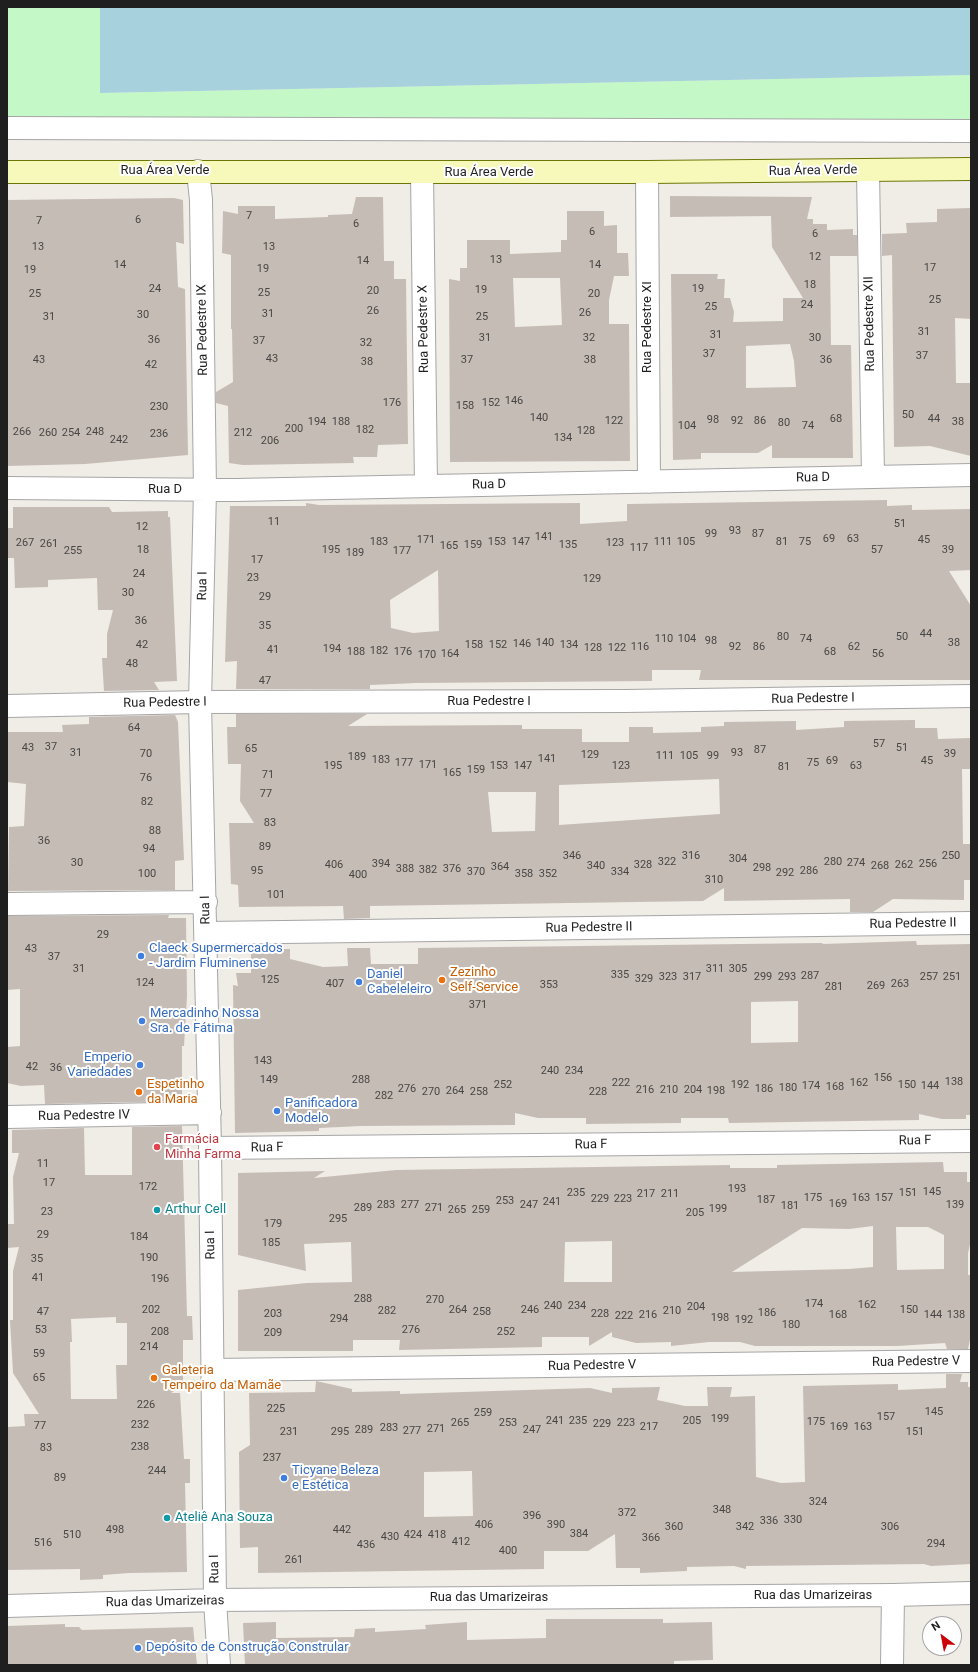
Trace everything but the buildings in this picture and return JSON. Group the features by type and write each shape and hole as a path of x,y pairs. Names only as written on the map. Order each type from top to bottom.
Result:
{"main road":[{"name":"Rua Área Verde","path":"7,172 198,171 422,173 971,169"}],"street":[{"path":"7,128 971,132"},
{"name":"Rua Pedestre XII","path":"868,170 873,477"},
{"name":"Rua Pedestre IX","path":"198,171 201,200 205,490"},
{"name":"Rua Pedestre XI","path":"647,172 649,482"},
{"name":"Rua Pedestre X","path":"422,173 426,486"},
{"name":"Rua D","path":"7,488 205,490 971,475"},
{"name":"Rua I","path":"205,490 200,702 210,1113 215,1600 219,1665"},
{"name":"Rua Pedestre I","path":"7,706 200,702 626,701 971,696"},
{"path":"7,904 206,902"},
{"name":"Rua Pedestre II","path":"206,933 971,923"},
{"name":"Rua Pedestre IV","path":"7,1117 210,1113"},
{"name":"Rua F","path":"210,1148 971,1140"},
{"name":"Rua Pedestre V","path":"213,1370 971,1361"},
{"name":"Rua das Umarizeiras","path":"7,1606 215,1600 892,1595 971,1593"},
{"path":"892,1595 892,1665"}],"green space":[{"path":"7,7 100,7 100,93 971,75 971,131 7,128"}],"water":[{"path":"100,7 971,7 971,75 100,93"}],"place":[{"name":"Claeck Supermercados - Jardim Fluminense","path":"141,956"},
{"name":"Zezinho Self-Service","path":"442,980"},
{"name":"Daniel Cabeleleiro","path":"359,982"},
{"name":"Mercadinho Nossa Sra. de Fátima","path":"142,1021"},
{"name":"Emperio Variedades","path":"140,1065"},
{"name":"Espetinho da Maria","path":"139,1092"},
{"name":"Panificadora Modelo","path":"277,1111"},
{"name":"Farmácia Minha Farma","path":"157,1147"},
{"name":"Arthur Cell","path":"157,1210"},
{"name":"Galeteria Tempeiro da Mamãe","path":"154,1378"},
{"name":"Ticyane Beleza e Estética","path":"284,1478"},
{"name":"Ateliê Ana Souza","path":"167,1518"},
{"name":"Depósito de Construção Constrular","path":"138,1648"}]}
